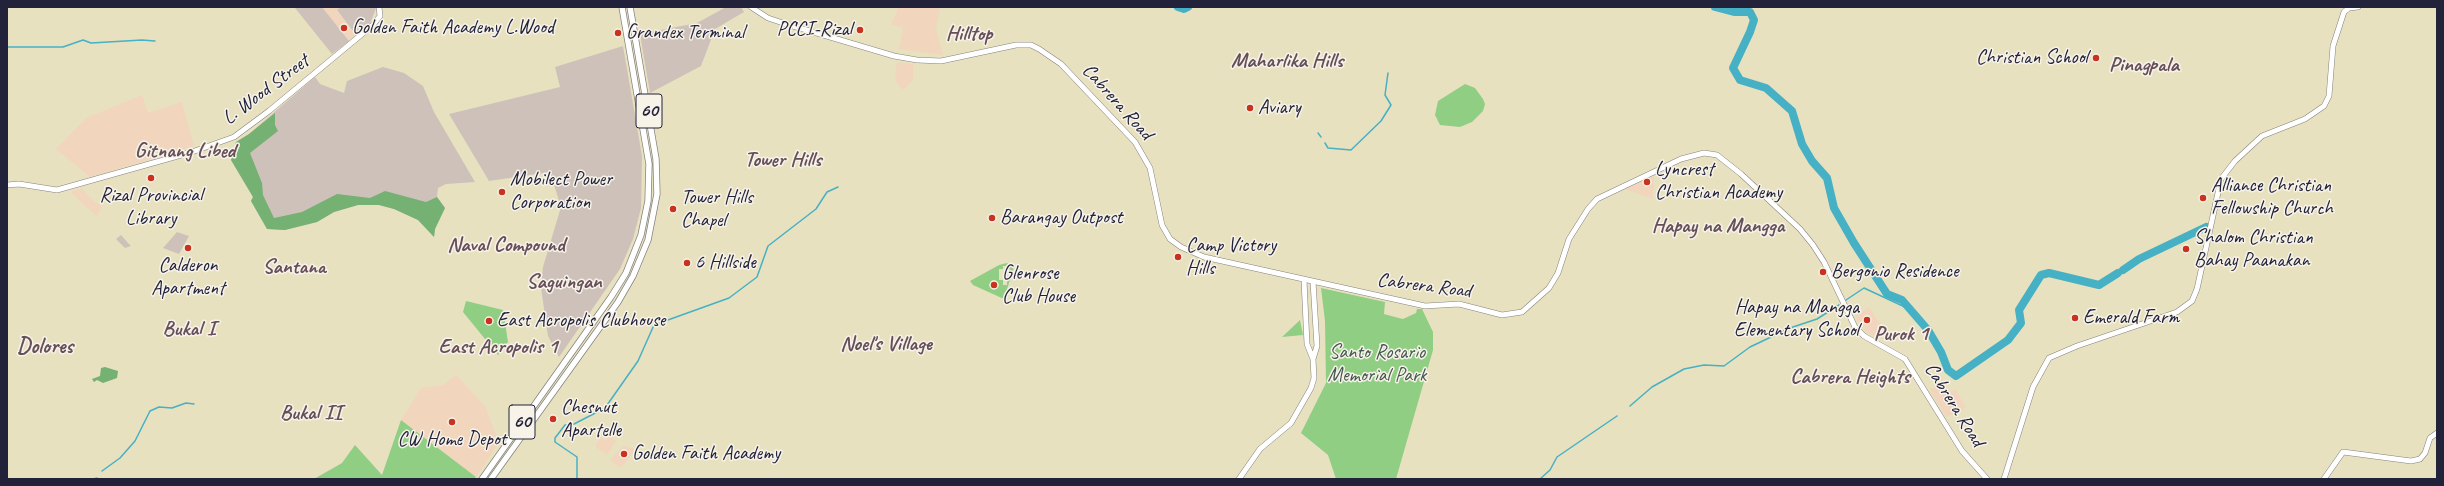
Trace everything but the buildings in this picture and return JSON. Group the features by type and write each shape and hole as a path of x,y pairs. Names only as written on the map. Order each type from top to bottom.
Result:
{"main road":[{"name":"L. Wood Street","path":"7,185 19,184 57,190 192,152 234,137 270,111 373,25 380,16 379,7"},
{"name":"60","path":"482,479 626,273 639,241 646,214 650,173 647,143 622,7"},
{"name":"60","path":"491,479 618,302 642,255 654,216 656,160 630,7"},
{"name":"Cabrera Road","path":"751,7 768,18 783,23 894,56 917,60 941,61 1016,45 1031,46 1040,49 1061,64 1135,142 1150,168 1158,214 1170,239 1194,254 1204,257 1425,306 1459,304 1493,314 1515,314 1531,306 1550,288 1558,273 1570,239 1588,209 1597,199 1681,159 1704,153 1717,155 1741,174 1800,229 1824,262 1855,327 1864,336 1901,355 1911,366 1962,451 1987,479"},
{"name":"Cabrera Road","path":"2004,479 2033,387 2047,361 2054,355 2077,346 2177,312 2192,301 2197,289 2221,179 2235,161 2262,136 2305,119 2324,106 2329,96 2333,46 2344,12 2347,8 2358,7"},
{"path":"630,52 638,50"},
{"path":"646,214 654,216"},
{"path":"1304,280 1304,305 1308,348 1313,359"},
{"path":"1239,479 1260,449 1282,431 1296,416 1311,388 1314,378 1313,359 1317,346 1313,282"},
{"path":"1304,305 1314,305"},
{"path":"2324,479 2343,452 2411,460 2420,459 2425,453 2430,438 2437,432"}],"shaded area":[{"path":"322,7 341,7 337,11 356,35 349,41"},
{"path":"322,7 349,41 332,54 295,8"},
{"path":"341,7 376,8 370,24 356,35 337,10"},
{"path":"726,7 741,7 744,12 715,29 701,66 650,93 640,34 697,23"},
{"path":"899,7 940,7 936,29 943,55 899,49 903,28 891,24"},
{"path":"623,46 642,156 641,208 633,239 620,269 559,357 548,336 541,288 543,267 561,207 550,172 489,181 449,114 560,87 555,67"},
{"path":"897,62 913,64 913,81 903,90 895,80"},
{"path":"383,67 404,73 423,86 434,112 475,182 446,184 438,188 437,197 445,208 435,229 434,237 418,220 394,209 379,205 358,205 334,212 317,222 285,230 267,229 251,201 253,197 231,160 236,142 249,134 315,77 320,84 344,93 347,81"},
{"path":"142,95 148,113 182,102 194,146 90,177 56,149 86,118"},
{"name":"Lyncrest Christian Academy","path":"1654,176 1653,199 1625,189"},
{"path":"82,189 91,199 102,207 97,216 72,194 72,191"},
{"path":"177,232 189,236 179,254 163,248"},
{"path":"121,235 131,246 125,248 116,239"},
{"name":"Hapay na Mangga Elementary School","path":"1869,307 1880,324 1874,336 1865,331 1855,317"},
{"path":"456,375 485,406 499,443 476,477 401,420 421,388 443,385"},
{"path":"1938,386 1946,386 1950,392 1956,390 1966,408 1946,417 1929,389"},
{"name":"Golden Faith Academy","path":"610,436 616,441 607,455 596,447 596,444 601,437 606,441"},
{"name":"Golden Faith Academy","path":"623,446 636,449 621,468 610,460"}],"green space":[{"path":"1465,84 1475,88 1483,99 1485,104 1483,111 1472,122 1460,127 1440,125 1435,115 1438,101"},
{"path":"275,113 275,125 278,131 250,153 262,183 263,195 274,218 302,212 337,194 370,198 385,191 426,202 437,197 445,208 435,229 434,237 418,220 394,209 379,205 358,205 334,212 317,222 285,230 267,229 251,201 253,197 231,160 236,142 249,134"},
{"path":"1007,263 1014,267 1011,277 1011,270 1008,269 1007,266 1003,266 1003,269 999,269 999,280 1003,280 1003,285 1007,285 1007,280 1010,280 1004,299 973,285 970,281 999,265"},
{"name":"Santo Rosario Memorial Park","path":"1321,288 1385,302 1384,314 1403,319 1416,313 1417,309 1422,309 1433,332 1433,350 1396,479 1336,479 1328,455 1301,433 1326,383 1325,321"},
{"path":"466,301 503,310 508,342 498,355 463,312"},
{"path":"1300,320 1303,335 1282,337"},
{"path":"105,367 118,371 117,378 103,383 97,380 94,382 92,379 100,376 101,368"},
{"path":"401,420 476,477 474,479 314,479 342,463 355,445 382,475"}],"waterway":[{"path":"1178,7 1184,9 1188,7"},
{"path":"1715,7 1734,12 1750,12 1754,20 1733,68 1740,80 1766,88 1792,111 1802,144 1812,161 1827,178 1834,208 1854,243 1887,294 1902,300 1928,330 1941,352 1948,370 1956,376 2008,340 2021,323 2019,310 2041,275 2049,273 2099,285 2118,273"},
{"path":"7,47 63,47 83,40 91,43 142,40 155,41"},
{"path":"1325,143 1328,148 1351,150 1381,121 1391,105 1385,95 1388,73"},
{"path":"1318,133 1321,137"},
{"path":"577,479 577,457 555,442 555,438 565,425 574,424 605,408 638,361 654,325 729,298 757,277 768,246 816,209 827,192 838,187"},
{"path":"2123,270 2139,259 2206,227"},
{"path":"1846,300 1864,288 1907,308"},
{"path":"1630,406 1652,387 1684,369 1704,365 1724,366 1750,347 1790,328 1817,319 1839,305"},
{"path":"102,471 120,458 135,441 150,411 159,407 172,408 186,403 194,404"},
{"path":"1540,479 1550,470 1557,457 1617,416"},
{"path":"93,479 97,478"}],"place":[{"name":"Golden Faith Academy L.Wood","path":"344,28"},
{"name":"PCCI-Rizal","path":"860,30"},
{"name":"Grandex Terminal","path":"618,33"},
{"name":"Christian School","path":"2096,58"},
{"name":"Aviary","path":"1250,108"},
{"name":"Rizal Provincial Library","path":"151,178"},
{"name":"Lyncrest Christian Academy","path":"1647,182"},
{"name":"Mobilect Power Corporation","path":"502,192"},
{"name":"Alliance Christian Fellowship Church","path":"2203,198"},
{"name":"Tower Hills Chapel","path":"673,209"},
{"name":"Barangay Outpost","path":"992,218"},
{"name":"Calderon Apartment","path":"188,248"},
{"name":"Shalom Christian Bahay Paanakan","path":"2186,249"},
{"name":"Camp Victory Hills","path":"1178,257"},
{"name":"6 Hillside","path":"687,263"},
{"name":"Bergonio Residence","path":"1823,272"},
{"name":"Glenrose Club House","path":"994,285"},
{"name":"Emerald Farm","path":"2075,318"},
{"name":"Hapay na Mangga Elementary School","path":"1867,320"},
{"name":"East Acropolis Clubhouse","path":"489,321"},
{"name":"Chesnut Apartelle","path":"553,419"},
{"name":"CW Home Depot","path":"452,422"},
{"name":"Golden Faith Academy","path":"624,454"}],"district":[{"name":"Hilltop","path":"969,34"},
{"name":"Maharlika Hills","path":"1287,61"},
{"name":"Pinagpala","path":"2144,65"},
{"name":"Gitnang Libed","path":"185,151"},
{"name":"Tower Hills","path":"783,160"},
{"name":"Hapay na Mangga","path":"1718,226"},
{"name":"Naval Compound","path":"506,245"},
{"name":"Santana","path":"294,267"},
{"name":"Saguingan","path":"564,282"},
{"name":"Bukal I","path":"189,329"},
{"name":"Purok 1","path":"1901,334"},
{"name":"Noel's Village","path":"886,344"},
{"name":"Dolores","path":"45,347"},
{"name":"East Acropolis 1","path":"498,347"},
{"name":"Cabrera Heights","path":"1850,377"},
{"name":"Bukal II","path":"311,413"}]}
